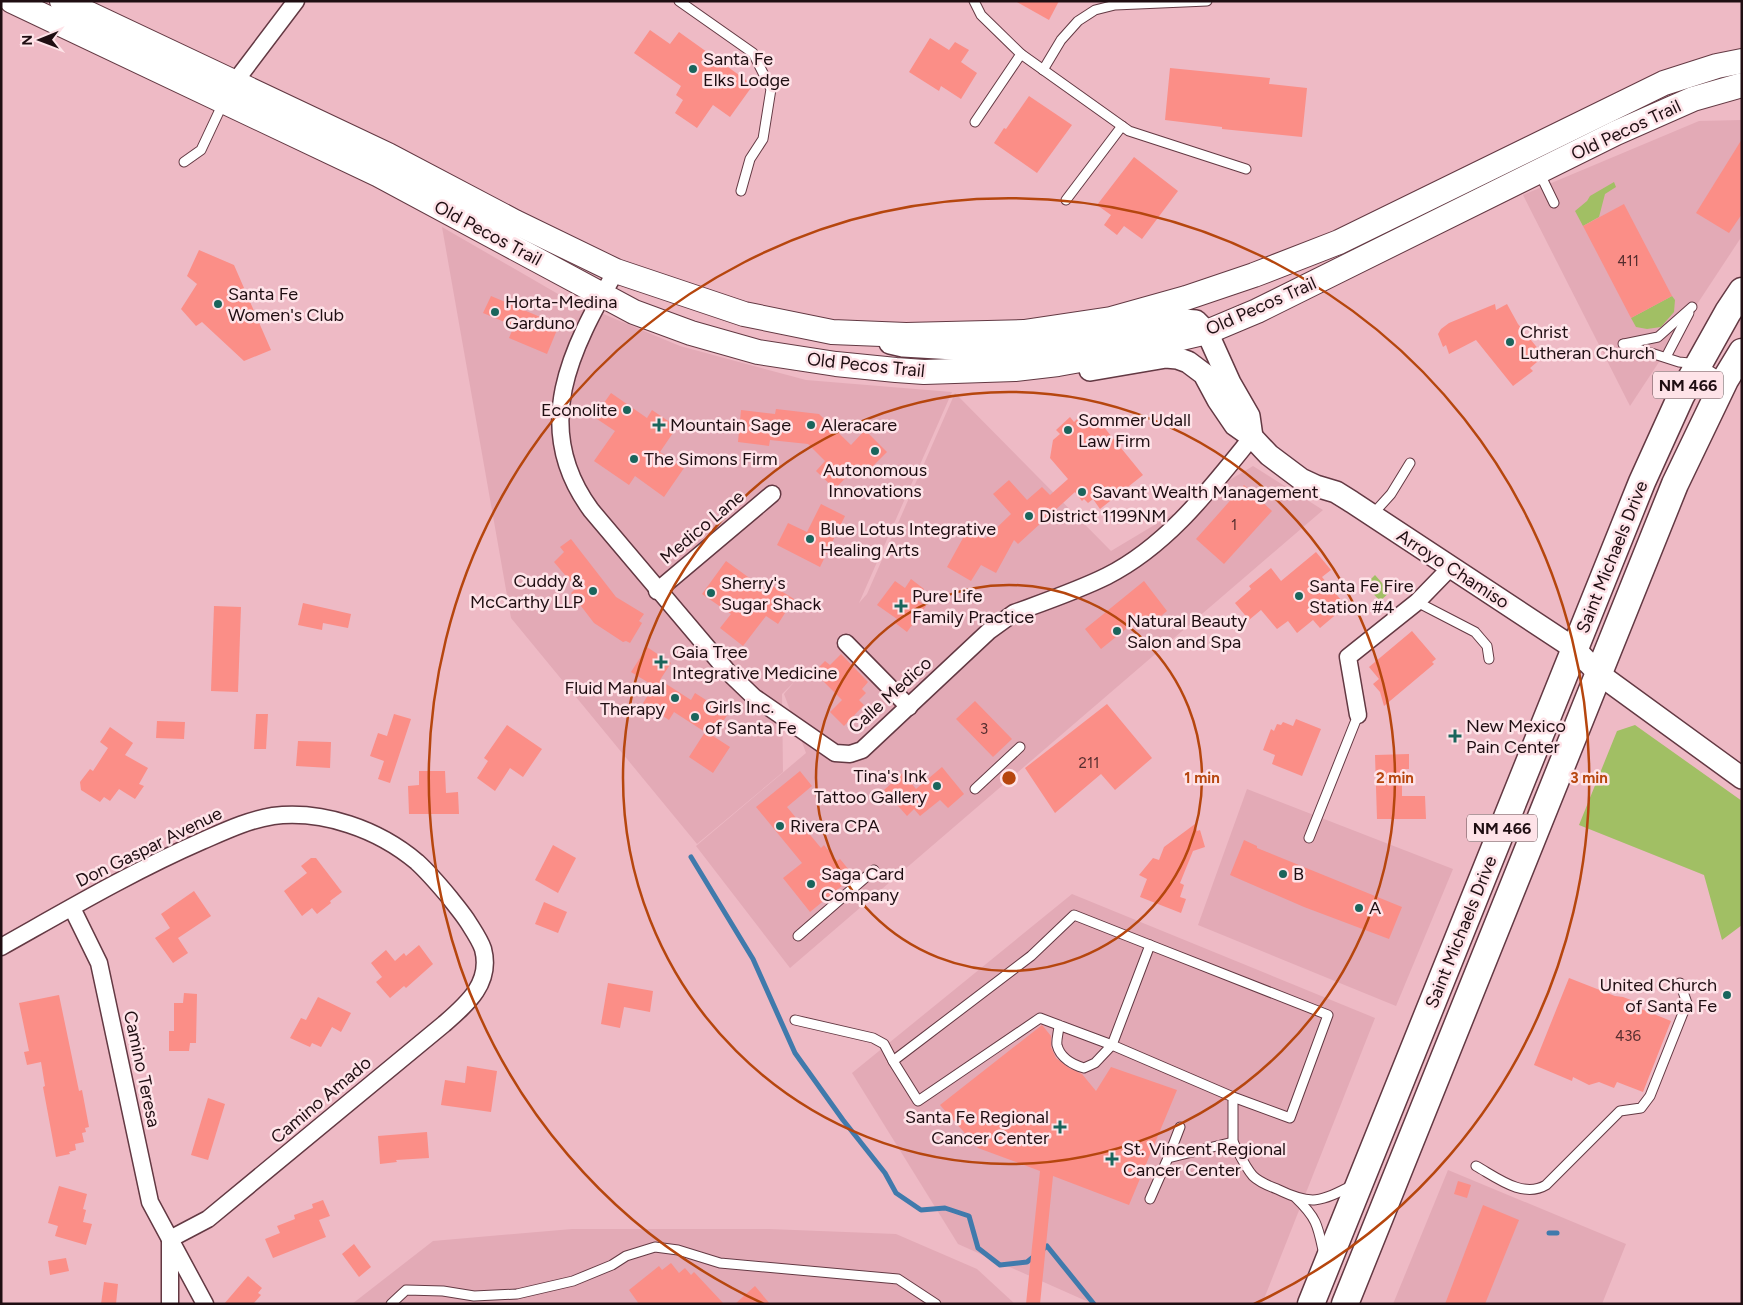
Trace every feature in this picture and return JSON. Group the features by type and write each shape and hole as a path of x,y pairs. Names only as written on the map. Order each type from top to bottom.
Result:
{"main road":[{"name":"Old Pecos Trail","path":"12,1 229,92 388,155 515,222 616,271 744,314 832,332 906,335 1024,332 1111,319 1186,298 1254,275 1339,242 1664,83 1742,61"},
{"name":"Old Pecos Trail","path":"62,1 634,312 691,333 758,352 836,364 924,372 1015,369 1058,364 1108,355 1207,332 1257,311 1658,114 1712,93 1742,86"},
{"name":"Saint Michaels Drive","path":"1311,1304 1642,482 1681,396 1742,291"},
{"name":"Saint Michaels Drive","path":"1345,1304 1675,484 1725,380 1742,352"},
{"path":"1324,1304 1351,1238 1360,1182"}],"street":[{"path":"229,92 296,1"},
{"name":"Calle Medico","path":"616,271 576,346 562,389 560,413 561,438 567,466 580,496 657,591 728,672 754,696 835,753 850,754 862,750 989,630 1001,621 1014,613 1107,576 1160,540 1211,488 1252,437"},
{"path":"832,332 903,346 988,351 1063,344 1122,334 1183,320 1196,321 1207,332 1230,383 1249,416 1252,437"},
{"name":"Arroyo Chamiso","path":"924,372 1016,380 1074,373 1156,358 1177,358 1188,362 1204,374 1218,400 1235,425 1252,437 1269,455 1301,478 1316,486 1336,492 1574,649 1599,674 1742,778"},
{"name":"Medico Lane","path":"657,591 772,494"},
{"path":"1358,715 1348,657 1417,602 1451,567"},
{"path":"846,643 909,707"},
{"name":"Don Gaspar Avenue","path":"1,946 170,855 236,826 274,816 325,818 366,831 396,847 416,862 436,881 467,920 483,948 485,964 483,975"},
{"name":"Camino Teresa","path":"72,908 100,963 150,1202 205,1304"},
{"name":"Camino Amado","path":"170,1239 208,1219 444,1024 471,1000 483,975"},
{"name":"Camino Teresa","path":"170,1239 170,1304"}],"lane":[{"path":"679,1 753,53 771,89 763,139 750,159 742,191"},
{"path":"974,1 981,15 1021,54 1129,131 1246,168"},
{"path":"1043,70 1061,40 1078,21 1096,10 1115,5 1207,1"},
{"path":"975,122 1021,54"},
{"path":"184,162 201,150 229,92"},
{"path":"1066,200 1122,126"},
{"path":"1539,172 1554,203"},
{"path":"1666,357 1692,307 1658,336 1623,344 1679,362 1699,364 1725,380"},
{"path":"1372,515 1391,494 1410,463"},
{"path":"1417,602 1475,632 1487,646 1489,658"},
{"path":"1309,838 1358,715"},
{"path":"975,789 1020,747"},
{"path":"798,936 874,870"},
{"path":"795,1020 873,1038 884,1044 893,1061 918,1101 1040,1018 1112,1045 1233,1097 1290,1118 1328,1014 1074,915 1031,956 893,1061"},
{"path":"1059,1025 1057,1046 1064,1057 1074,1065 1084,1068 1095,1063 1112,1045 1150,945"},
{"path":"1476,1166 1517,1188 1536,1189 1546,1185 1620,1111 1641,1108 1650,1096 1687,1003 1680,983"},
{"path":"1233,1097 1233,1142 1253,1175 1261,1182 1296,1198 1313,1200 1326,1199 1360,1182"},
{"path":"1150,1199 1180,1127"},
{"path":"1168,1158 1233,1142"},
{"path":"1296,1198 1311,1214 1317,1224 1327,1265"},
{"path":"391,1304 406,1290 442,1291 474,1296 517,1294 573,1281 612,1265 626,1256 655,1247 678,1250 720,1263 898,1280 936,1304"}],"shaded area":[{"path":"1742,120 1742,236 1630,406 1523,195 1699,121"},
{"path":"442,227 565,298 680,346 806,380 952,392 859,603 867,594 955,393 1111,551 1253,466 1323,510 790,968 696,846 806,753 784,694 795,681 782,694 783,772 697,844 511,618"},
{"path":"1247,789 1453,869 1396,1006 1198,925"},
{"name":"St. Vincent Regional Cancer Center","path":"1072,894 1375,1018 1262,1304 1093,1304 958,1244 852,1073"},
{"path":"1448,1170 1626,1244 1602,1304 1393,1304"},
{"path":"572,1229 769,1229 896,1234 977,1269 1015,1304 352,1304 433,1241"}],"green space":[{"path":"1614,182 1616,187 1605,194 1599,217 1583,226 1575,211 1590,196"},
{"path":"1672,296 1675,300 1674,312 1661,327 1647,329 1636,327 1631,318"},
{"path":"1375,575 1390,592 1380,601 1365,585"},
{"path":"1635,725 1742,801 1742,925 1722,940 1704,875 1579,825 1617,731"}],"building":[{"path":"1015,1 1059,1 1049,20"},
{"name":"Santa Fe Elks Lodge","path":"650,30 670,44 679,32 753,85 730,117 713,105 697,128 675,113 683,100 676,95 681,86 634,53"},
{"path":"930,38 949,50 955,42 969,50 961,62 977,73 961,99 941,86 939,91 909,72"},
{"path":"1170,68 1270,78 1269,84 1307,88 1302,137 1222,129 1222,127 1165,120"},
{"path":"1029,96 1072,125 1037,173 994,143"},
{"path":"1742,139 1742,214 1729,233 1696,213"},
{"path":"1134,157 1178,191 1142,239 1124,226 1117,235 1104,225 1111,215 1097,205"},
{"path":"1624,204 1672,296 1631,318 1583,226"},
{"name":"Santa Fe Women's Club","path":"199,250 234,265 271,350 244,361 202,322 196,326 181,309 197,284 187,276"},
{"path":"491,296 559,325 547,354 509,338 514,326 483,313"},
{"name":"Christ Lutheran Church","path":"1495,304 1496,310 1507,304 1518,324 1544,356 1530,368 1533,371 1513,386 1476,340 1449,354 1446,345 1443,347 1438,334 1449,323"},
{"path":"611,393 647,418 652,410 677,427 660,452 684,468 664,497 635,476 629,485 594,461 615,431 594,417"},
{"path":"776,409 819,414 851,445 865,430 887,452 865,474 857,466 835,489 816,471 825,461 808,444 770,440 769,446 738,442 741,410 775,414"},
{"path":"1080,416 1083,419 1099,421 1143,475 1100,509 1093,499 1088,503 1084,499 1082,501 1075,492 1018,544 1014,540 996,573 981,565 971,581 947,567 968,529 985,539 1011,514 993,494 1009,480 1027,500 1042,487 1050,495 1068,479 1050,458 1053,440 1060,434 1056,430 1070,417 1074,422"},
{"path":"1244,485 1272,511 1224,564 1196,539"},
{"path":"821,504 845,516 820,567 777,545 788,523 807,532"},
{"name":"Cuddy & McCarthy LLP","path":"571,539 616,597 644,614 639,621 642,623 630,643 623,642 594,623 571,593 576,588 554,562 564,552 560,547"},
{"path":"1316,552 1331,570 1322,577 1346,606 1320,628 1313,620 1297,633 1288,621 1277,629 1261,610 1249,620 1235,603 1251,589 1249,586 1271,568 1281,581"},
{"path":"726,561 766,590 770,584 794,599 778,624 766,616 743,646 720,628 731,614 702,594"},
{"name":"Pure Life Family Practice","path":"911,579 924,589 917,600 926,606 907,632 894,622 897,619 877,605 895,581 905,588"},
{"path":"1144,581 1167,611 1150,625 1142,616 1101,649 1085,629"},
{"path":"303,603 351,614 348,628 323,623 322,630 298,625"},
{"path":"214,606 241,607 238,692 211,691"},
{"path":"1412,631 1436,659 1432,662 1434,664 1384,706 1380,692 1373,684 1379,679 1369,667"},
{"path":"647,647 671,663 660,680 691,700 695,693 728,714 713,736 730,747 713,773 689,757 705,732 674,712 669,720 643,703 654,686 631,672"},
{"path":"841,654 868,682 862,689 866,693 859,700 864,705 844,726 830,712 842,700 814,672 825,661 830,665"},
{"path":"975,701 1012,739 993,757 956,719"},
{"path":"1107,704 1152,758 1115,790 1101,774 1055,813 1025,768"},
{"path":"256,714 268,714 266,749 254,749"},
{"path":"394,714 411,719 390,783 378,779 384,761 370,756 378,733 387,736"},
{"path":"1296,719 1321,729 1302,776 1272,764 1275,755 1263,750 1271,729 1274,731 1277,724 1281,725 1283,722 1293,726"},
{"path":"157,721 185,722 184,739 156,738"},
{"path":"507,725 542,749 523,777 510,768 495,791 477,778 488,761 484,758"},
{"path":"110,727 133,743 125,755 148,768 139,784 144,786 135,799 119,789 110,801 104,797 100,802 81,790 80,782 90,769 93,771 108,748 100,742"},
{"path":"298,741 331,742 330,768 296,766"},
{"path":"1409,754 1409,769 1402,769 1402,796 1425,796 1426,819 1377,819 1375,755"},
{"path":"942,767 964,794 948,808 940,800 920,816 914,809 907,816 884,790 903,773 916,789"},
{"path":"419,771 445,771 446,793 458,792 459,814 409,814 408,786 419,785"},
{"path":"800,771 812,786 787,807 821,848 824,845 837,861 840,859 854,876 810,912 783,878 802,863 756,807"},
{"path":"1195,824 1197,831 1200,830 1205,847 1193,851 1180,883 1184,885 1180,897 1186,899 1181,913 1140,897 1147,879 1139,875 1153,858 1159,860 1164,847"},
{"path":"1244,840 1257,846 1257,848 1402,907 1389,939 1304,907 1230,875"},
{"path":"553,845 576,858 558,893 535,880"},
{"path":"311,858 316,858 342,892 317,914 312,908 302,916 284,891 307,873 301,866"},
{"path":"194,891 211,916 178,938 188,953 173,963 155,938 170,928 161,914"},
{"path":"544,902 567,912 558,933 535,924"},
{"path":"419,945 433,964 406,988 404,986 390,998 376,982 382,977 371,963 386,950 395,961 404,953 406,956"},
{"path":"1569,978 1615,996 1642,1004 1639,1008 1671,1021 1643,1092 1617,1082 1614,1088 1599,1082 1589,1085 1573,1077 1572,1081 1534,1065"},
{"path":"608,983 653,991 650,1012 624,1007 620,1028 601,1024"},
{"path":"184,993 197,994 196,1043 190,1043 189,1051 169,1051 169,1031 174,1031 174,1003 183,1003"},
{"path":"59,995 79,1091 82,1090 89,1127 85,1128 86,1132 82,1133 84,1142 75,1144 76,1150 69,1152 70,1154 56,1157 43,1087 45,1086 41,1062 27,1065 24,1052 29,1051 19,1003"},
{"path":"318,997 351,1013 341,1032 332,1027 321,1047 312,1043 310,1047 290,1038 301,1018 306,1020"},
{"name":"Santa Fe Regional Cancer Center","path":"1042,1025 1051,1036 1051,1047 1056,1058 1069,1068 1082,1074 1096,1091 1111,1067 1177,1090 1129,1205 1053,1176 1040,1304 1026,1304 1040,1171 978,1148 940,1105"},
{"path":"467,1066 497,1071 491,1112 441,1105 445,1080 465,1083"},
{"path":"208,1098 225,1104 208,1160 191,1155"},
{"path":"427,1132 429,1158 396,1160 397,1162 380,1164 378,1136"},
{"path":"1458,1181 1471,1185 1467,1198 1454,1194"},
{"path":"59,1186 87,1194 83,1209 86,1210 83,1222 92,1224 86,1245 55,1236 58,1226 48,1223"},
{"path":"323,1200 330,1216 319,1220 326,1237 273,1258 265,1239 280,1233 277,1226 295,1219 294,1215 313,1208 312,1204"},
{"path":"1483,1205 1519,1220 1485,1304 1445,1304"},
{"path":"354,1244 371,1267 359,1277 342,1254"},
{"path":"66,1258 69,1271 50,1275 48,1261"},
{"path":"671,1263 679,1273 685,1268 691,1275 694,1272 724,1304 639,1304 629,1290 659,1266 662,1270"},
{"path":"248,1276 262,1288 258,1293 261,1295 253,1304 224,1304"},
{"path":"104,1282 118,1284 116,1304 101,1304"},
{"path":"755,1286 770,1304 735,1304"}],"waterway":[{"path":"691,857 753,959 795,1053 843,1120 885,1173 896,1193 921,1210 945,1208 969,1216 978,1248 1000,1265 1027,1262 1047,1246 1094,1304"},
{"path":"1549,1233 1557,1233"}],"place":[{"name":"Santa Fe Elks Lodge","path":"693,69"},
{"name":"Santa Fe Women's Club","path":"218,304"},
{"name":"Horta-Medina Garduno","path":"495,312"},
{"name":"Christ Lutheran Church","path":"1510,342"},
{"name":"Econolite","path":"627,410"},
{"name":"Mountain Sage","path":"659,425"},
{"name":"Aleracare","path":"811,425"},
{"name":"Sommer Udall Law Firm","path":"1068,430"},
{"name":"Autonomous Innovations","path":"875,451"},
{"name":"The Simons Firm","path":"634,459"},
{"name":"Savant Wealth Management","path":"1082,492"},
{"name":"District 1199NM","path":"1029,516"},
{"name":"Blue Lotus Integrative Healing Arts","path":"810,539"},
{"name":"Cuddy & McCarthy LLP","path":"593,591"},
{"name":"Sherry's Sugar Shack","path":"711,593"},
{"name":"Santa Fe Fire Station #4","path":"1299,596"},
{"name":"Pure Life Family Practice","path":"901,606"},
{"name":"Natural Beauty Salon and Spa","path":"1117,631"},
{"name":"Gaia Tree Integrative Medicine","path":"661,662"},
{"name":"Fluid Manual Therapy","path":"675,698"},
{"name":"Girls Inc. of Santa Fe","path":"695,717"},
{"name":"New Mexico Pain Center","path":"1455,736"},
{"name":"Tina's Ink Tattoo Gallery","path":"937,786"},
{"name":"Rivera CPA","path":"780,826"},
{"name":"B","path":"1283,874"},
{"name":"Saga Card Company","path":"811,884"},
{"name":"A","path":"1359,908"},
{"name":"United Church of Santa Fe","path":"1727,995"},
{"name":"Santa Fe Regional Cancer Center","path":"1060,1127"},
{"name":"St. Vincent Regional Cancer Center","path":"1112,1159"}]}
